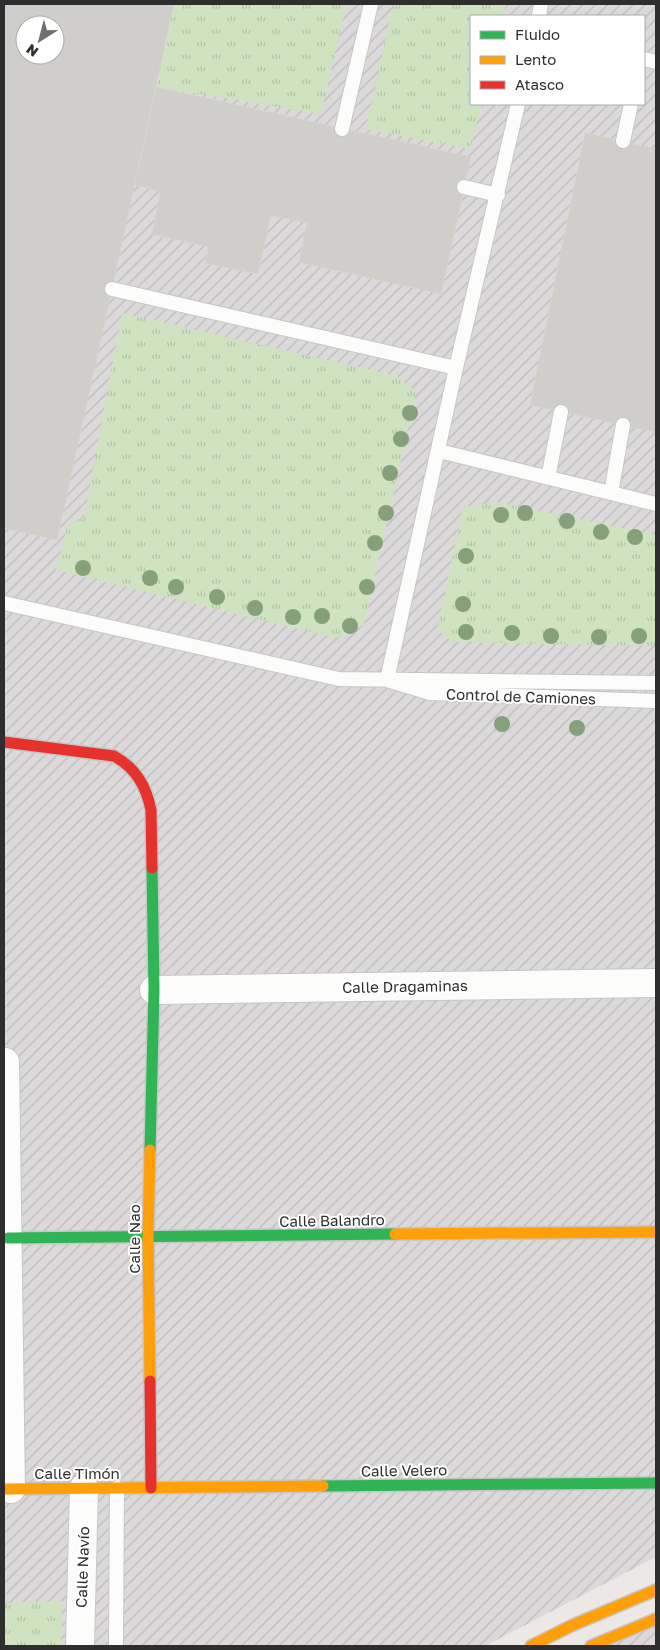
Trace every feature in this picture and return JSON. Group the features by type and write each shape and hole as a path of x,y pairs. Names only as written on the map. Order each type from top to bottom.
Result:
{"street":[{"name":"Calle Nao","path":"4,742 114,756 130,766 144,784 149,796 151,810 154,990 148,1237 151,1488"},
{"name":"Calle Dragaminas","path":"154,990 656,983"},
{"path":"4,1062 8,1238 7,1489"},
{"name":"Calle Balandro","path":"8,1238 656,1232"},
{"name":"Calle Velero","path":"151,1488 656,1483"},
{"name":"Calle Navío","path":"80,1646 84,1488"},
{"name":"Calle Timón","path":"7,1489 151,1488"},
{"path":"531,1646 573,1624 656,1590"},
{"path":"590,1646 656,1618"}],"lane":[{"path":"342,129 370,4"},
{"path":"387,680 456,368 518,105"},
{"path":"623,142 631,105"},
{"path":"464,187 498,195"},
{"path":"112,289 456,368"},
{"path":"548,478 561,412"},
{"path":"611,493 623,425"},
{"path":"439,451 656,504"},
{"path":"4,603 339,679 656,682"},
{"name":"Control de Camiones","path":"387,680 430,693 656,701"},
{"path":"116,1488 116,1646"}],"shaded area":[{"path":"4,4 656,4 656,1557 485,1646 4,1646"},
{"path":"656,1619 656,1646 591,1646"}],"green space":[{"path":"174,4 346,4 321,114 156,87"},
{"path":"393,4 506,4 503,15 470,15 470,105 482,105 470,149 366,129"},
{"path":"122,313 397,376 416,392 364,625 336,638 56,570 68,523 84,517"},
{"path":"497,502 656,535 656,646 452,642 437,629 463,507"},
{"path":"62,1601 61,1646 4,1646 4,1603"}],"building":[{"path":"4,4 174,4 57,540 4,528"},
{"path":"156,87 471,157 441,294 299,262 307,223 271,215 258,274 205,263 209,247 152,234 161,191 135,185"},
{"path":"585,133 656,149 656,432 530,405"},
{"path":"5,778 5,837 4,837"}],"traffic: fast":[{"path":"150,1150 154,990 152,868"},
{"path":"8,1238 395,1234"},
{"path":"323,1486 656,1483"}],"traffic: slow":[{"path":"150,1150 148,1237 150,1381"},
{"path":"395,1234 656,1232"},
{"path":"4,1489 323,1486"},
{"path":"531,1646 573,1625 656,1590"},
{"path":"591,1646 656,1619"}],"traffic: jam":[{"path":"4,742 114,756 128,766 139,778 151,810 152,868"},
{"path":"150,1381 151,1488"}]}
